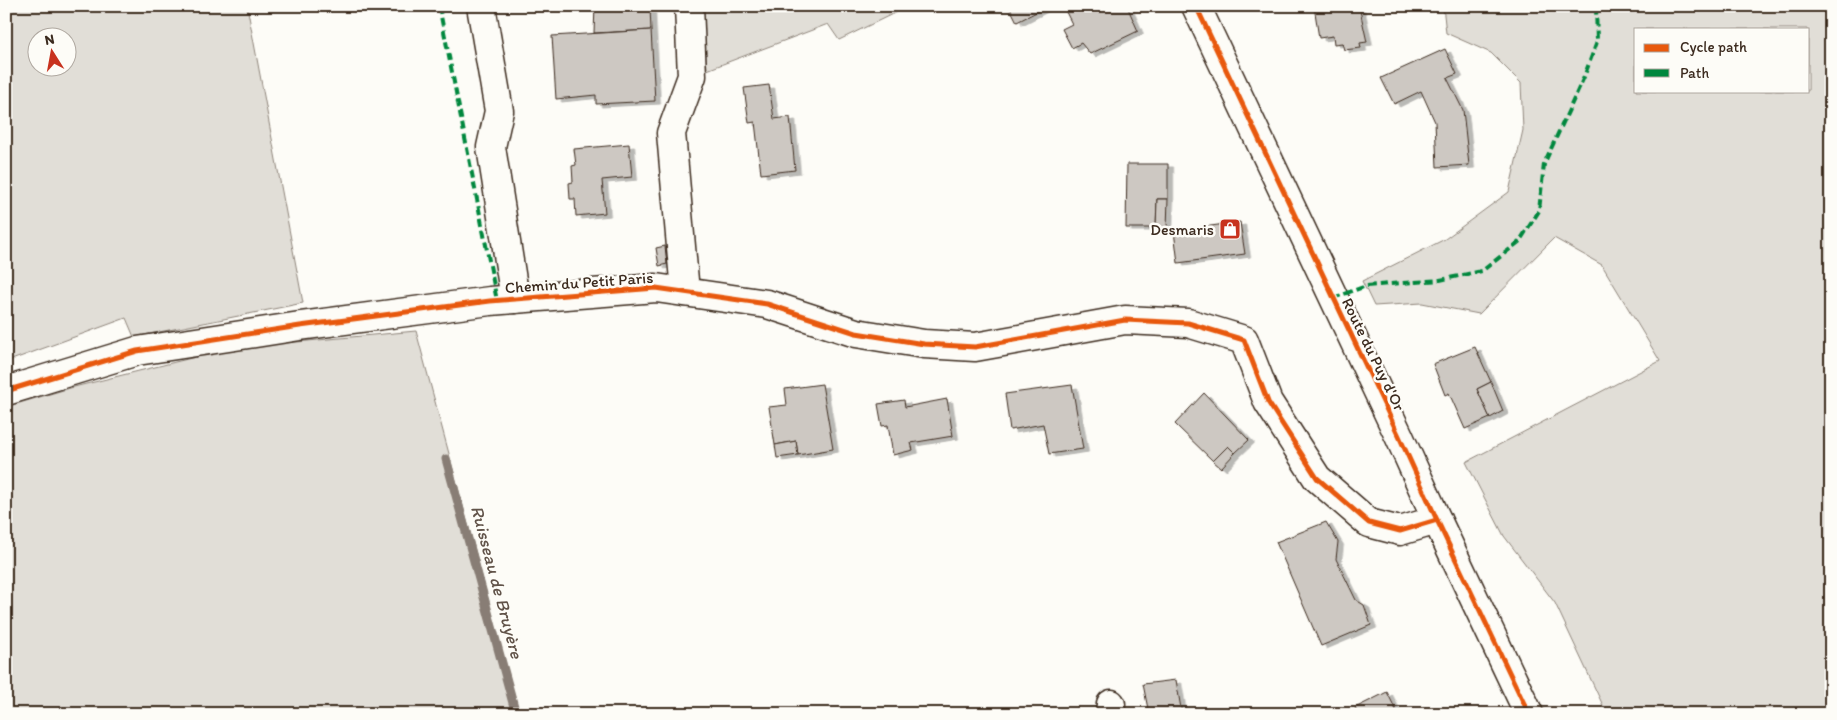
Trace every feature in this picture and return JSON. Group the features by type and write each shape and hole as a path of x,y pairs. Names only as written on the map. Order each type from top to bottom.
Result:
{"street":[{"path":"482,6 499,111 491,147 515,299"},
{"path":"685,292 671,133 692,76 689,6"},
{"name":"Route du Puy d'Or","path":"1196,6 1400,436 1437,520 1529,714"},
{"name":"Chemin du Petit Paris","path":"6,391 137,351 300,326 515,299 656,288 767,304 856,333 924,344 975,347 1125,320 1188,323 1244,340 1268,402 1317,478 1369,523 1400,531 1437,520"}],"shaded area":[{"path":"6,6 247,6 303,303 134,337 126,318 6,362"},
{"path":"702,6 909,6 839,40 828,24 707,70"},
{"path":"1443,6 1831,6 1831,714 1607,714 1555,603 1504,536 1466,462 1660,361 1602,265 1554,238 1479,314 1422,303 1374,306 1362,281 1445,239 1509,192 1523,130 1521,83 1491,53 1446,33"},
{"path":"416,331 519,714 6,714 6,407 70,388 232,348"}],"building":[{"path":"595,6 650,8 651,30 594,33"},
{"path":"602,6 650,6 650,8"},
{"path":"1009,6 1048,6 1017,22"},
{"path":"1063,6 1127,6 1138,31 1090,54 1081,43 1072,48 1062,29 1072,24"},
{"path":"1314,6 1359,6 1367,42 1360,43 1361,48 1344,50 1342,43 1334,44 1333,36 1319,38"},
{"path":"651,30 655,101 596,104 596,95 556,99 552,36"},
{"path":"1445,49 1457,74 1447,78 1463,110 1469,165 1437,167 1435,122 1421,91 1394,104 1381,78"},
{"path":"769,85 774,119 790,117 795,170 761,174 755,122 749,123 744,88"},
{"path":"629,144 632,177 602,180 605,213 576,216 575,199 570,199 569,183 573,182 572,166 576,165 574,149"},
{"path":"1127,164 1168,164 1168,199 1157,199 1156,228 1126,228"},
{"path":"1157,199 1168,199 1167,228 1156,228"},
{"path":"1240,222 1245,254 1178,263 1174,231"},
{"path":"665,246 667,264 659,266 656,248"},
{"path":"1475,347 1491,382 1477,389 1490,418 1465,429 1449,393 1445,395 1433,364"},
{"path":"1491,382 1503,411 1490,418 1477,389"},
{"path":"822,384 833,449 798,455 796,441 775,445 769,407 787,405 785,389"},
{"path":"1072,385 1083,449 1049,454 1043,424 1010,430 1005,394"},
{"path":"1204,393 1249,440 1235,453 1228,446 1213,461 1175,424"},
{"path":"947,399 953,436 911,443 913,450 893,455 888,425 882,426 878,404 904,400 905,407"},
{"path":"796,441 798,455 777,458 775,445"},
{"path":"1228,446 1235,453 1221,468 1213,461"},
{"path":"1326,522 1338,542 1336,559 1356,600 1364,605 1371,625 1321,646 1276,542"},
{"path":"1176,680 1182,714 1149,714 1143,684"},
{"path":"1387,692 1398,714 1358,714 1355,708"}],"waterway":[{"name":"Ruisseau de Bruyère","path":"446,459 516,714"}],"marked path":[{"path":"439,6 497,301"},
{"path":"1333,298 1366,286 1440,280 1482,271 1519,242 1539,211 1544,164 1584,77 1597,42 1596,6"}],"cycle path":[{"path":"1196,6 1529,714"},
{"path":"6,391 137,351 300,326 490,301 656,288 767,304 856,333 924,344 975,347 1125,320 1188,323 1244,340 1268,402 1317,478 1369,523 1400,531 1437,520"}],"place":[{"name":"Desmaris","path":"1230,229"}]}
